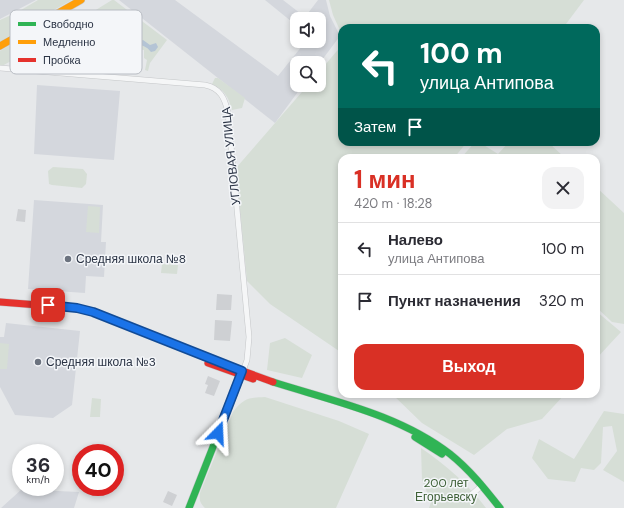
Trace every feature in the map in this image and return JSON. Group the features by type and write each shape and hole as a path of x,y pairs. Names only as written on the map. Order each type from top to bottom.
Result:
{"main road":[{"path":"63,10 81,0"},
{"path":"0,46 10,40"},
{"path":"0,302 91,311 242,373 367,411 404,426 426,437 453,456 474,476 500,508"},
{"path":"0,306 55,310 92,316 242,373 346,408 404,431 422,440 448,458 479,488 494,508"},
{"path":"189,508 242,373"}],"street":[{"name":"УГЛОВАЯ УЛИЦА","path":"0,68 10,69"},
{"name":"УГЛОВАЯ УЛИЦА","path":"71,74 213,87 220,92 225,100 228,113 249,337 247,360 242,373"},
{"path":"471,496 479,488"}],"shaded area":[{"path":"0,0 36,0 17,10 10,10 10,14 0,19"},
{"path":"119,0 175,0 278,76 290,61 290,92 298,92 275,123 142,18 142,10 132,10"},
{"path":"265,0 283,0 299,12 290,12 290,20"},
{"path":"318,0 326,0 330,16 338,32 338,39 325,56 294,56 300,48 326,48 326,12 309,12"},
{"path":"37,85 120,91 114,160 34,154"},
{"name":"Средняя школа №8","path":"34,200 103,205 101,242 106,242 104,277 86,276 85,293 28,289"},
{"name":"Средняя школа №3","path":"6,323 80,331 72,405 53,418 15,415 0,387 0,337 4,337"},
{"path":"64,491 72,492 72,496 78,496 74,508 1,508 14,496 64,496"}],"green space":[{"path":"38,0 72,0 54,10 21,10"},
{"path":"114,0 127,10 96,10"},
{"path":"329,0 584,0 566,24 338,24 338,26"},
{"path":"10,16 10,35 0,42 0,20"},
{"path":"142,21 167,40 150,63 148,71 145,70 147,60 144,58 144,50 142,50"},
{"path":"10,45 10,62 0,67 0,51"},
{"path":"338,50 338,146 464,146 457,154 338,154 338,350 270,304 247,281 236,168 302,92 326,92 326,64"},
{"path":"215,78 218,78 245,98 242,108 232,110 225,94 220,88 212,84"},
{"path":"472,146 485,146 498,154 464,154"},
{"path":"505,146 552,146 561,154 498,154"},
{"path":"53,167 83,169 87,174 86,184 82,188 49,184 48,171"},
{"path":"600,191 624,213 624,324 612,322 600,311"},
{"path":"88,206 100,207 99,233 86,232"},
{"path":"162,264 178,265 177,274 161,273"},
{"path":"600,314 621,332 600,355"},
{"path":"285,338 312,355 302,378 267,370 270,343"},
{"path":"0,343 9,344 7,369 0,369"},
{"path":"265,397 339,421 369,434 336,508 205,508 202,505 200,493 233,412 243,401"},
{"path":"92,398 101,399 100,417 90,417"},
{"path":"396,398 561,398 542,419 507,429 474,455 422,423"},
{"path":"604,411 624,414 624,482 603,470 617,451 612,426 603,427 601,463 594,470 581,468 575,482 548,479 532,458 539,439 574,459"},
{"name":"200 лет Егорьевску","path":"421,448 456,475 486,508 429,508 431,502 422,480"}],"water":[{"path":"142,40 150,45 156,43 158,47 155,51 151,52 145,46 142,45"}],"building":[{"path":"18,209 26,210 25,222 16,221"},
{"path":"217,294 232,295 231,310 216,310"},
{"path":"215,320 232,321 230,341 214,340"},
{"path":"208,376 220,381 214,396 205,393 208,385 205,384"},
{"path":"168,491 177,495 172,506 163,502"}],"traffic: fast":[{"path":"189,508 242,373"},
{"path":"273,382 365,410 410,429 430,440 450,454 471,473 500,508"},
{"path":"415,437 442,454"}],"traffic: slow":[{"path":"63,10 81,0"},
{"path":"0,46 10,40"}],"traffic: jam":[{"path":"0,302 77,308 93,312 215,361 273,382"},
{"path":"208,363 253,379"}],"place":[{"name":"Средняя школа №8","path":"68,259"},
{"name":"Средняя школа №3","path":"38,362"}],"route":[{"path":"48,305 77,308 93,312 242,371 218,433"}]}
